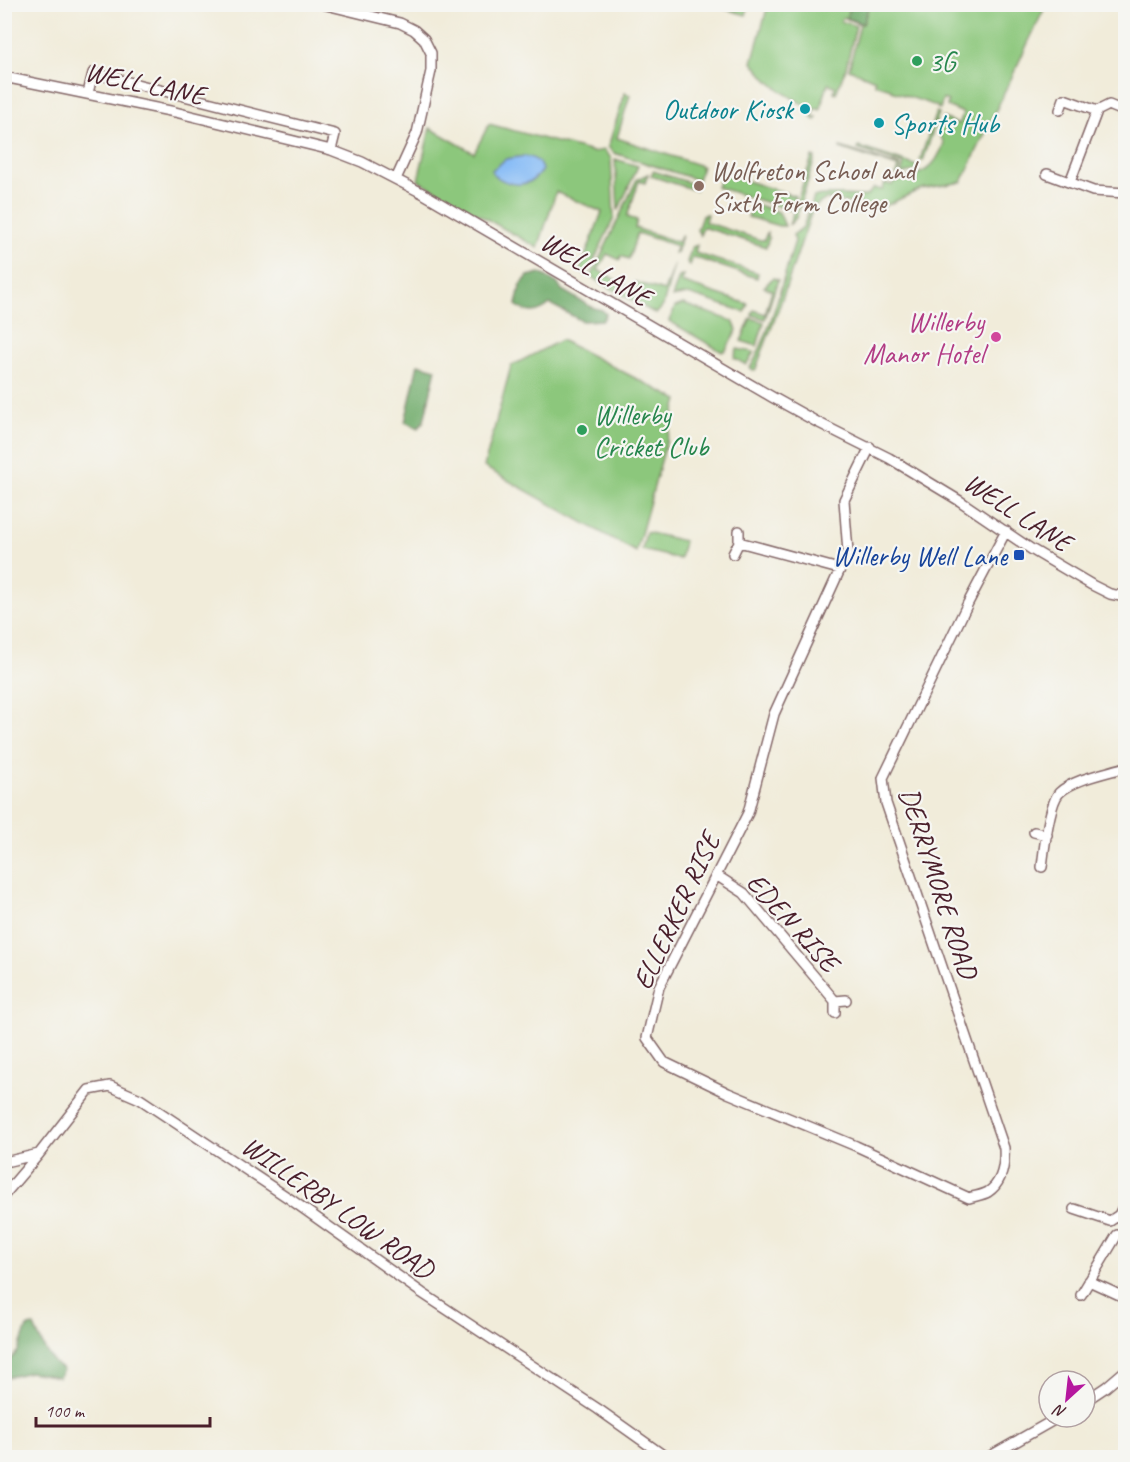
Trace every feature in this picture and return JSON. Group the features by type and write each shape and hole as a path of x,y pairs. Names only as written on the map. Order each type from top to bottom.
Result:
{"street":[{"path":"322,4 400,23 414,30 424,39 431,53 431,70 417,133 396,179"},
{"path":"88,93 93,73 345,137"},
{"name":"WELL LANE","path":"4,77 175,112 331,150 362,162 396,179 790,407 870,447 1092,585 1110,594 1125,597"},
{"path":"1060,110 1064,99 1097,111"},
{"path":"1070,183 1097,111 1109,105 1121,110"},
{"path":"331,150 335,134"},
{"path":"1047,174 1093,191 1125,193"},
{"name":"ELLERKER RISE","path":"870,447 844,500 848,552 774,714 748,813 659,987 647,1038 664,1062 728,1093 856,1146 969,1198 988,1192"},
{"path":"733,554 739,542 739,531"},
{"name":"DERRYMORE ROAD","path":"988,1192 1002,1177 1005,1162 1004,1148 886,803 883,778 963,613 1006,531"},
{"path":"739,542 839,569"},
{"path":"1042,867 1053,805 1058,794 1068,786 1125,766"},
{"path":"1034,832 1047,835"},
{"name":"EDEN RISE","path":"716,875 744,893 835,1001 835,1013"},
{"name":"EDEN RISE","path":"835,1001 846,1000"},
{"name":"WILLERBY LOW ROAD","path":"4,1195 89,1090 110,1086 140,1099 290,1199 422,1293 598,1409 667,1458"},
{"path":"19,1179 7,1161 39,1154"},
{"path":"1074,1209 1110,1221 1119,1215 1125,1201"},
{"path":"1081,1295 1117,1235"},
{"path":"1089,1281 1125,1298"},
{"path":"1097,1394 1125,1370"},
{"path":"987,1458 1038,1429"}],"green space":[{"path":"749,4 746,15 712,5"},
{"path":"768,5 851,5 847,18 863,24 869,5 1046,5 962,182 921,189 881,208 826,199 813,208 755,371 750,368 776,306 795,241 793,235 803,227 814,197 830,194 866,196 874,188 882,190 885,183 892,185 893,182 919,174 931,166 940,153 944,143 938,132 943,118 959,124 963,113 947,106 948,101 943,99 940,109 875,84 875,80 849,69 860,24 843,17 841,21 856,26 846,68 836,93 834,92 835,86 828,84 820,110 815,108 813,116 817,118 816,120 812,118 806,106 767,80 752,62"},
{"path":"851,5 869,5 863,24 847,18"},
{"path":"625,93 630,95 617,138 702,166 698,180 614,153 608,147"},
{"path":"936,112 939,113 923,161 920,160"},
{"path":"489,124 593,152 604,150 611,158 614,218 587,275 580,270 602,212 556,192 538,248 418,180 430,128 474,153"},
{"path":"840,147 901,166 898,176 896,175 898,167"},
{"path":"859,147 918,166 917,170 901,174 904,164 858,149"},
{"path":"812,157 815,158 796,218 789,225"},
{"path":"615,159 638,166 618,211"},
{"path":"653,171 697,185 695,190 651,176"},
{"path":"722,173 795,196 790,210 717,187"},
{"path":"648,174 645,183 639,181 627,217 637,220 635,228 638,229 678,242 682,235 677,253 674,253 677,246 637,233 629,259 621,256 620,260 607,254 598,270 628,287 633,288 635,282 664,291 674,264 663,306 656,314 591,277 637,179"},
{"path":"758,205 779,212 785,226 748,217 752,206"},
{"path":"707,214 705,222 760,240 764,240 767,233 769,238 766,247 703,227 700,235 697,230"},
{"path":"697,245 695,253 758,273 757,278 693,257 690,265 687,262 692,247"},
{"path":"540,273 557,283 562,290 591,307 602,310 606,314 603,320 582,321 550,304 533,312 516,305 520,286 528,276"},
{"path":"683,275 681,282 748,304 745,312 688,294 672,297 679,277"},
{"path":"773,278 778,280 765,319 752,315 754,310 765,314 772,290 764,287"},
{"path":"683,304 733,321 737,330 726,350 722,352 669,321 675,307"},
{"path":"751,318 764,322 757,346 741,341"},
{"name":"Willerby Cricket Club","path":"561,340 678,400 636,552 484,467 511,366"},
{"path":"737,349 754,352 746,365 734,358"},
{"path":"418,364 436,369 424,421 418,428 405,422"},
{"path":"646,532 684,541 680,559 642,550"},
{"path":"34,1326 49,1356 63,1370 59,1377 30,1372 5,1378 5,1366 18,1351 27,1327"}],"water":[{"path":"525,156 536,160 542,170 532,180 513,184 494,175 492,170 506,159"}],"place":[{"name":"3G","path":"917,61"},
{"name":"Outdoor Kiosk","path":"805,109"},
{"name":"Sports Hub","path":"879,123"},
{"name":"Wolfreton School and Sixth Form College","path":"699,186"},
{"name":"Willerby Manor Hotel","path":"996,337"},
{"name":"Willerby Cricket Club","path":"582,430"},
{"name":"Willerby Well Lane","path":"1019,555"}]}
